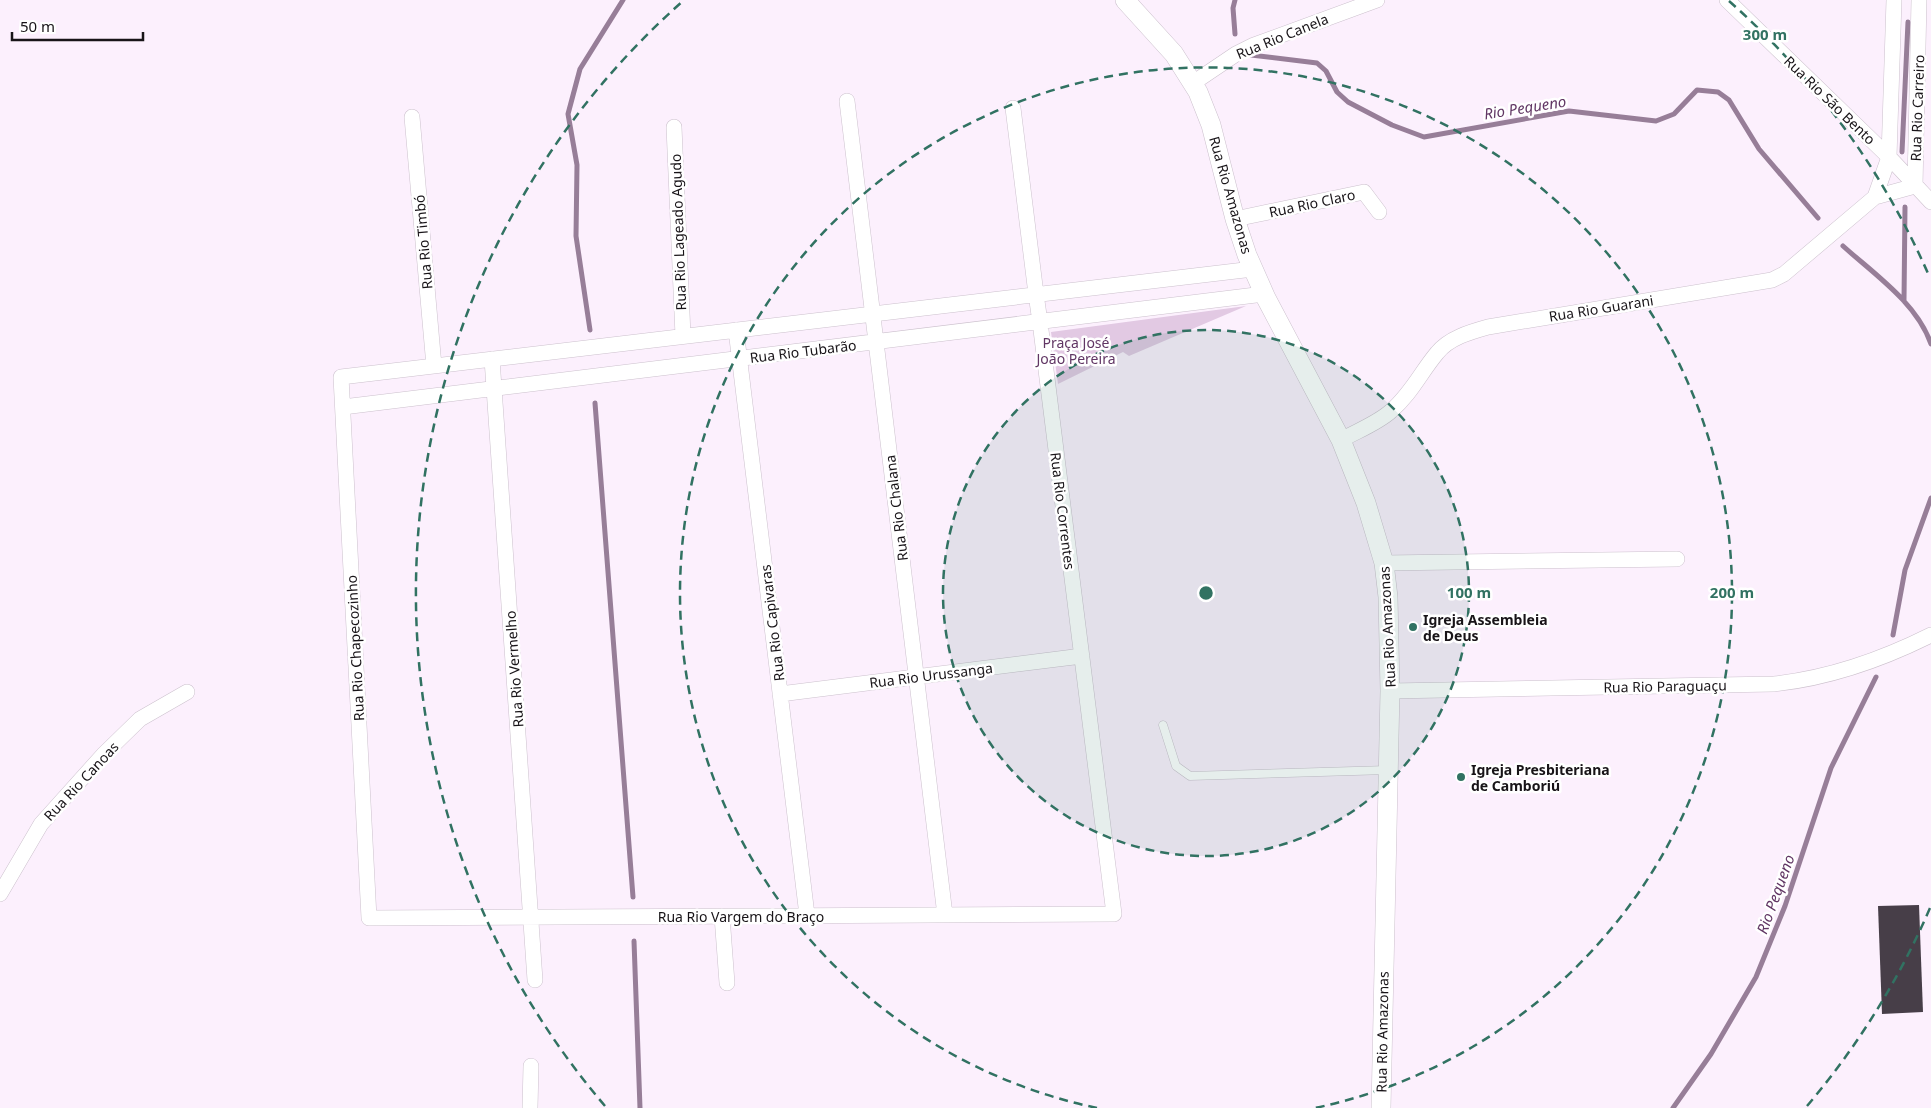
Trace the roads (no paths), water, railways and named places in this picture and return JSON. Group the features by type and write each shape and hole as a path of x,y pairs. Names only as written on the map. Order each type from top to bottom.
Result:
{"street":[{"name":"Rua Rio Amazonas","path":"1125,0 1158,35 1193,83 1211,125 1235,219 1253,269 1264,294 1341,440 1366,503 1384,563 1388,604 1390,691 1381,1108"},
{"name":"Rua Rio Canela","path":"1193,83 1236,54 1272,37 1377,0"},
{"name":"Rua Rio São Bento","path":"1727,0 1889,157 1931,202"},
{"name":"Rua Rio Carreiro","path":"1889,157 1894,0"},
{"path":"1915,0 1931,0"},
{"name":"Rua Rio Carreiro","path":"1915,186 1920,0"},
{"name":"Rua Rio Chalana","path":"847,101 946,915"},
{"name":"Rua Rio Correntes","path":"1013,108 1114,914"},
{"name":"Rua Rio Timbó","path":"412,118 434,366"},
{"name":"Rua Rio Lageado Agudo","path":"674,126 682,336"},
{"path":"1875,197 1889,157"},
{"name":"Rua Rio Guarani","path":"1341,440 1390,412 1408,394 1437,353 1451,341 1467,333 1488,327 1772,280 1784,274 1875,197 1915,186"},
{"name":"Rua Rio Claro","path":"1235,219 1364,192 1379,212"},
{"name":"Rua Rio Tubarão","path":"341,377 1253,269"},
{"name":"Rua Rio Tubarão","path":"343,407 1264,294"},
{"name":"Rua Rio Capivaras","path":"736,330 807,915"},
{"name":"Rua Rio Vermelho","path":"492,359 535,980"},
{"name":"Rua Rio Chapecozinho","path":"341,377 369,918"},
{"path":"1384,563 1677,559"},
{"name":"Rua Rio Paraguaçu","path":"1390,691 1793,682 1856,667 1890,655 1931,635"},
{"name":"Rua Rio Urussanga","path":"780,694 1082,656"},
{"name":"Rua Rio Canoas","path":"0,894 41,824 103,755 140,719 187,692"},
{"name":"Rua Rio Vargem do Braço","path":"369,918 1114,914"},
{"path":"722,916 726,982"},
{"path":"530,1066 530,1108"}],"lane":[{"path":"1163,725 1176,766 1190,776 1388,770"}],"waterway":[{"path":"590,330 576,236 577,165 568,114 580,69 623,0"},
{"name":"Rio Pequeno","path":"1235,0 1233,8 1235,34"},
{"path":"1902,152 1908,22"},
{"name":"Rio Pequeno","path":"1251,55 1317,63 1326,71 1337,92 1348,102 1392,125 1424,137 1569,111 1656,121 1674,114 1697,90 1718,92 1729,100 1759,149 1818,218"},
{"path":"1904,301 1905,207"},
{"name":"Rio Pequeno","path":"1843,246 1905,302 1916,315 1931,344"},
{"path":"595,403 633,897"},
{"name":"Rio Pequeno","path":"1893,635 1905,570 1931,498"},
{"name":"Rio Pequeno","path":"1673,1108 1711,1054 1756,977 1785,906 1831,768 1876,677"},
{"path":"634,941 640,1108"}],"place":[{"name":"Igreja Assembleia de Deus","path":"1413,627"},
{"name":"Igreja Presbiteriana de Camboriú","path":"1461,777"}],"park label":[{"name":"Praça José João Pereira","path":"1076,350"}]}
